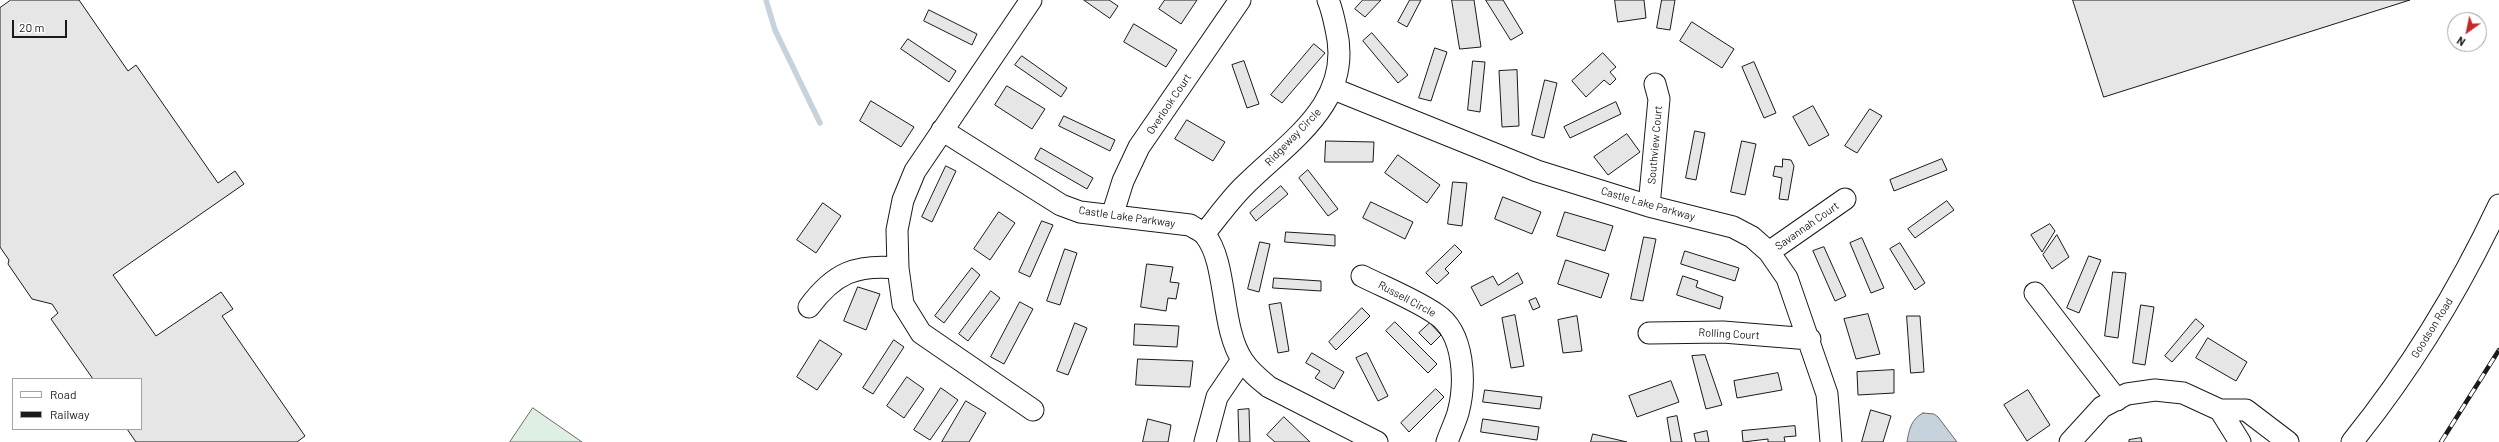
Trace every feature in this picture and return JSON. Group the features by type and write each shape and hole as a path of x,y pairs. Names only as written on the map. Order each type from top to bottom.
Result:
{"street":[{"path":"1031,0 915,170 903,200 897,230 898,268 904,304 920,333 1033,410"},
{"name":"Overlook Court","path":"1112,216 1123,181 1140,147 1240,0"},
{"name":"Ridgeway Circle","path":"1204,234 1242,188 1317,115 1334,89 1339,67 1339,42 1328,0"},
{"name":"Southview Court","path":"1649,206 1658,100 1655,84"},
{"name":"Castle Lake Parkway","path":"1334,89 1537,171 1649,206 1733,227 1752,237 1769,252 1787,278 1810,339 1828,394 1831,442"},
{"name":"Castle Lake Parkway","path":"942,130 1060,205 1080,212 1190,226 1204,234"},
{"name":"Savannah Court","path":"1769,252 1845,199"},
{"name":"Goodson Road","path":"2352,442 2383,403 2429,337 2474,257 2499,205"},
{"path":"1204,234 1213,248 1231,335 1242,360 1254,375 1269,387 1377,442"},
{"path":"809,307 824,287 846,272 874,266 898,268"},
{"name":"Russell Circle","path":"1362,276 1436,314 1449,327 1458,344 1462,378 1458,412 1447,442"},
{"path":"2035,293 2117,400"},
{"name":"Rolling Court","path":"1649,333 1723,332 1810,339"},
{"path":"1205,442 1217,398 1242,360"},
{"path":"2070,442 2102,407 2127,394 2156,390 2183,393 2220,410 2246,410 2288,442"},
{"path":"2220,410 2240,442"}],"green space":[{"path":"533,408 582,442 510,442"}],"shaded area":[{"path":"1923,413 1934,414 1938,417 1957,442 1907,442 1913,422"}],"building":[{"path":"11,0 79,0 128,71 136,65 218,183 235,171 244,184 113,275 156,336 221,292 233,309 222,316 305,436 297,442 136,442 128,430 142,430 142,378 92,378 51,319 58,313 52,304 32,299 8,264 9,260 0,247 0,8"},
{"path":"1084,0 1109,0 1118,6 1110,18"},
{"path":"1165,0 1197,0 1181,24 1159,9"},
{"path":"1363,0 1381,0 1365,17 1355,9"},
{"path":"1410,0 1421,0 1407,27 1398,22"},
{"path":"1452,0 1474,0 1481,47 1460,49"},
{"path":"1486,0 1503,0 1523,33 1511,40"},
{"path":"1615,0 1644,0 1646,18 1618,22"},
{"path":"1662,0 1675,0 1670,30 1657,28"},
{"path":"2073,0 2410,0 2104,97"},
{"path":"929,10 977,34 972,45 924,21"},
{"path":"1692,22 1734,49 1722,68 1680,41"},
{"path":"1134,24 1177,50 1166,67 1124,42"},
{"path":"1372,33 1408,75 1398,83 1363,41"},
{"path":"908,39 956,71 949,82 901,49"},
{"path":"1314,44 1325,53 1282,103 1271,95"},
{"path":"1435,48 1447,52 1431,101 1419,98"},
{"path":"1603,53 1616,67 1610,72 1616,79 1610,85 1604,80 1586,97 1572,81"},
{"path":"1022,56 1067,88 1061,97 1015,65"},
{"path":"1244,61 1259,104 1247,108 1232,65"},
{"path":"1473,61 1485,62 1480,112 1468,110"},
{"path":"1754,62 1776,113 1764,118 1742,67"},
{"path":"1517,70 1519,126 1502,127 1499,71"},
{"path":"1545,80 1557,83 1544,138 1532,135"},
{"path":"1007,86 1045,109 1032,129 995,105"},
{"path":"871,101 914,127 901,147 860,121"},
{"path":"1616,102 1621,114 1570,138 1564,127"},
{"path":"1813,106 1829,135 1809,146 1793,117"},
{"path":"1870,109 1882,116 1857,153 1845,146"},
{"path":"1064,116 1115,140 1110,151 1059,126"},
{"path":"1187,120 1225,142 1213,161 1175,139"},
{"path":"1695,131 1705,133 1696,180 1686,178"},
{"path":"1627,134 1640,152 1608,175 1594,157"},
{"path":"1326,141 1374,142 1373,162 1325,162"},
{"path":"1742,141 1756,144 1745,195 1731,192"},
{"path":"1041,148 1093,178 1087,189 1035,159"},
{"path":"1398,155 1440,185 1427,203 1385,173"},
{"path":"1783,159 1791,160 1794,166 1788,200 1779,199 1782,178 1773,176 1775,166 1782,167"},
{"path":"1942,159 1947,170 1894,191 1890,180"},
{"path":"946,166 956,171 932,222 922,217"},
{"path":"1308,170 1338,209 1328,216 1299,178"},
{"path":"1453,182 1467,183 1462,226 1448,224"},
{"path":"1281,186 1288,194 1256,221 1250,213"},
{"path":"1503,197 1541,212 1532,234 1495,219"},
{"path":"1947,201 1954,210 1915,238 1908,229"},
{"path":"1371,202 1413,222 1405,239 1363,218"},
{"path":"823,203 841,216 816,253 797,240"},
{"path":"999,212 1015,223 990,260 974,249"},
{"path":"1565,212 1613,226 1605,251 1557,236"},
{"path":"1042,221 1053,225 1030,277 1019,272"},
{"path":"2050,224 2055,231 2042,252 2031,235"},
{"path":"1286,232 1335,235 1335,246 1285,242"},
{"path":"2057,235 2069,257 2052,269 2043,255"},
{"path":"1644,237 1656,239 1643,301 1631,299"},
{"path":"1862,238 1884,288 1871,293 1850,243"},
{"path":"1260,242 1270,244 1259,292 1248,289"},
{"path":"1900,243 1925,283 1915,290 1890,249"},
{"path":"1455,245 1462,252 1445,269 1449,273 1437,284 1426,273"},
{"path":"1824,247 1846,296 1835,301 1813,251"},
{"path":"1065,249 1077,253 1060,305 1047,301"},
{"path":"1685,251 1739,268 1735,281 1681,264"},
{"path":"2089,256 2101,260 2079,313 2067,308"},
{"path":"1566,260 1609,274 1601,298 1558,284"},
{"path":"1147,264 1173,267 1170,282 1179,283 1176,299 1168,298 1166,311 1141,307"},
{"path":"972,268 980,275 944,323 935,316"},
{"path":"2113,272 2126,273 2118,338 2105,336"},
{"path":"1518,273 1523,283 1481,306 1471,287 1493,276 1498,285"},
{"path":"1683,276 1698,281 1696,287 1723,297 1720,309 1677,295"},
{"path":"1274,278 1321,281 1321,291 1273,288"},
{"path":"858,287 880,294 866,330 844,321"},
{"path":"991,291 1000,298 968,341 959,334"},
{"path":"1536,298 1540,307 1533,310 1529,301"},
{"path":"1020,302 1033,309 1004,364 991,357"},
{"path":"1281,303 1289,351 1278,353 1269,305"},
{"path":"2141,305 2154,307 2145,365 2133,363"},
{"path":"1362,308 1370,316 1336,350 1329,342"},
{"path":"1868,314 1880,354 1856,359 1844,319"},
{"path":"1515,315 1524,366 1511,368 1502,318"},
{"path":"1577,316 1582,351 1563,353 1558,320"},
{"path":"1907,316 1920,316 1924,372 1911,373"},
{"path":"2196,319 2204,326 2172,362 2165,356"},
{"path":"1395,322 1437,364 1428,373 1386,331"},
{"path":"1075,323 1087,328 1068,375 1057,371"},
{"path":"1430,323 1441,335 1431,345 1419,333"},
{"path":"1135,324 1179,326 1177,347 1134,345"},
{"path":"2208,338 2247,362 2236,381 2196,358"},
{"path":"820,340 842,354 817,390 797,377"},
{"path":"894,340 904,347 873,394 863,388"},
{"path":"1312,353 1344,372 1334,389 1315,378 1320,371 1306,363"},
{"path":"1367,353 1388,396 1378,401 1356,358"},
{"path":"1705,355 1722,405 1706,409 1692,356"},
{"path":"1138,359 1193,361 1190,387 1136,385"},
{"path":"1894,370 1894,393 1858,395 1857,372"},
{"path":"1778,373 1782,390 1737,398 1734,381"},
{"path":"907,377 924,389 904,418 887,406"},
{"path":"1671,381 1679,402 1637,417 1629,396"},
{"path":"941,388 958,400 930,440 914,430"},
{"path":"1436,389 1444,397 1409,432 1401,423"},
{"path":"1485,390 1542,397 1540,409 1483,402"},
{"path":"2028,390 2050,425 2027,441 2004,405"},
{"path":"966,401 986,413 969,442 942,442"},
{"path":"1249,409 1250,442 1239,442 1238,410"},
{"path":"1871,410 1891,416 1883,442 1862,442"},
{"path":"1677,416 1682,442 1671,442 1667,418"},
{"path":"1284,417 1310,442 1275,442 1267,435"},
{"path":"1148,419 1171,425 1168,442 1143,442"},
{"path":"1483,419 1539,427 1537,440 1481,432"},
{"path":"1795,426 1796,436 1784,437 1785,442 1768,442 1768,439 1743,442 1742,431"},
{"path":"1707,431 1709,442 1696,442 1694,434"},
{"path":"1593,434 1627,442 1591,442"},
{"path":"2141,438 2142,442 2129,442 2129,440"}],"waterway":[{"path":"766,0 775,30 820,123"}],"railway":[{"path":"2441,442 2499,350"}]}
